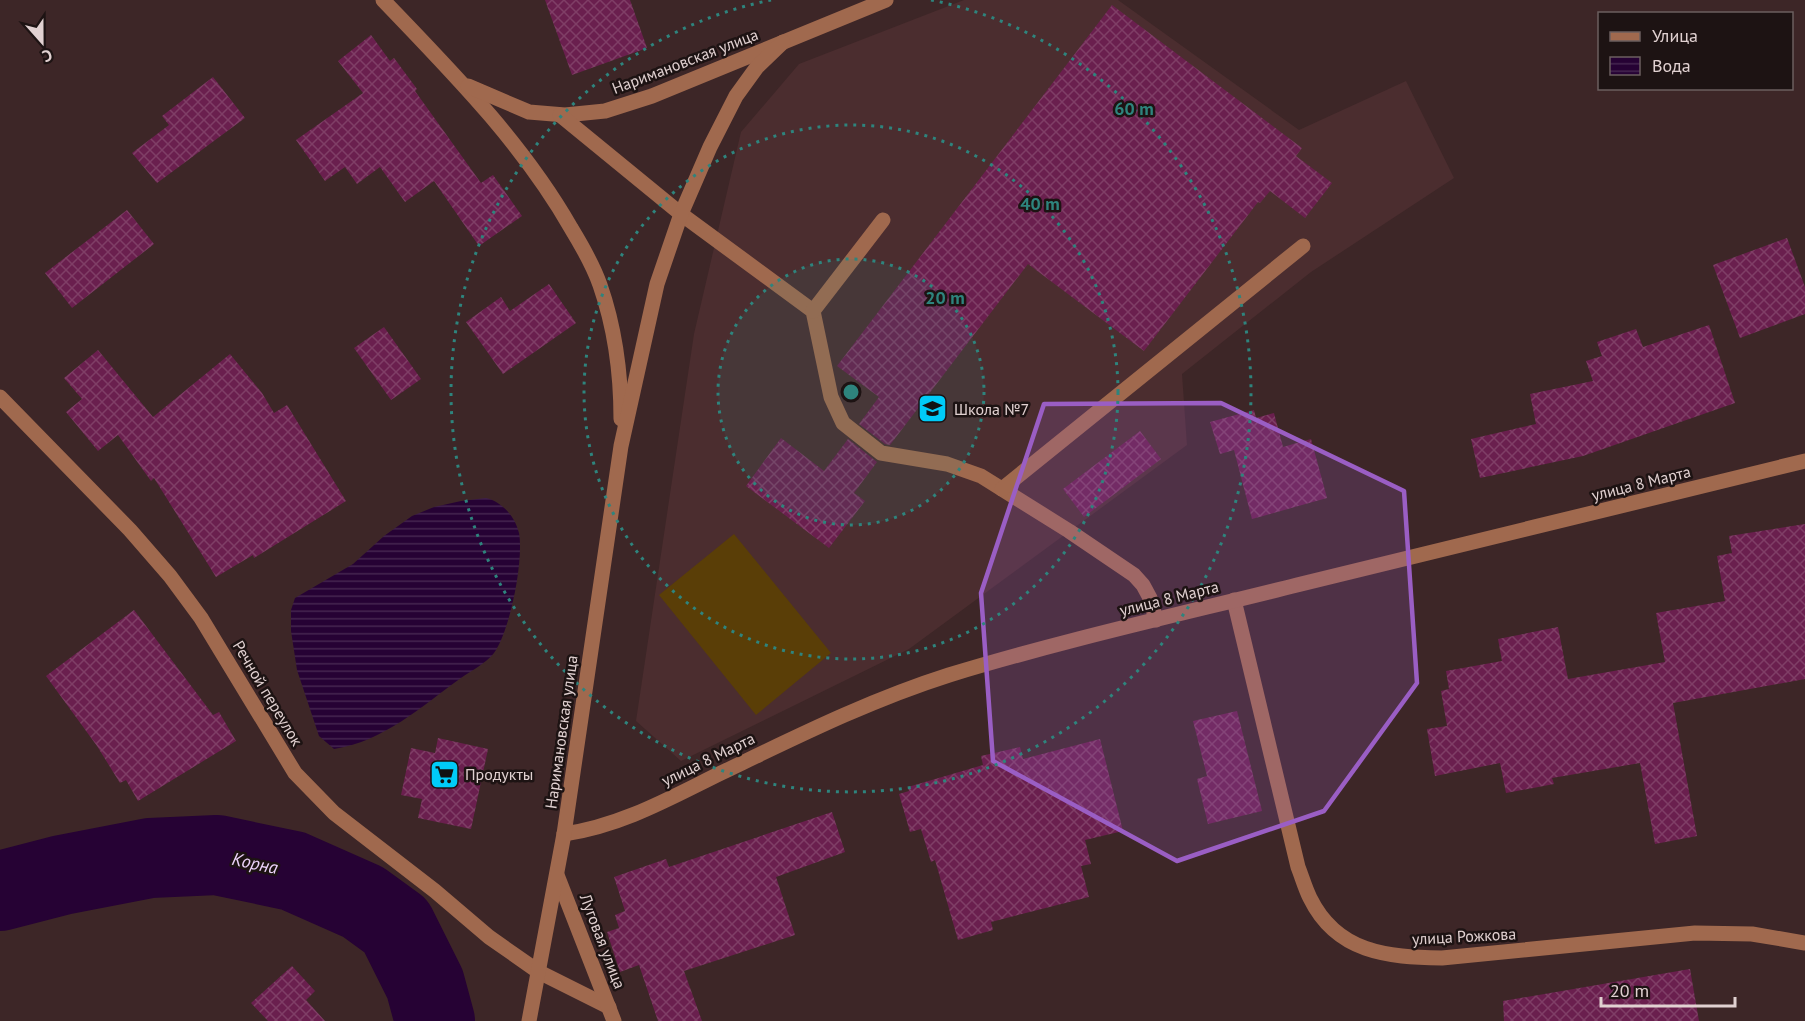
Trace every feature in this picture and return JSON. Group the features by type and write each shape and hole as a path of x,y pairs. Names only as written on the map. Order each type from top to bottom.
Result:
{"street":[{"name":"Наримановская улица","path":"383,0 463,84 524,156 556,201 580,243 600,284 611,326 618,367 621,446"},
{"name":"Наримановская улица","path":"463,84 529,112 560,115 605,111 652,96 886,0"},
{"name":"Наримановская улица","path":"529,1021 564,834 621,446 657,284 681,214 710,147 736,96 757,67 783,42"},
{"path":"560,115 681,214 813,311 831,397 843,423 881,453 947,464 981,476 1002,489 1134,574 1150,598 1156,620"},
{"path":"813,311 883,220"},
{"path":"1002,489 1304,246"},
{"name":"Речной переулок","path":"0,398 130,530 170,576 208,627 296,773 334,813 435,891 489,937 539,972 611,1014"},
{"name":"улица 8 Марта","path":"564,834 590,830 642,811 871,703 1042,649 1805,461"},
{"name":"улица Рожкова","path":"1234,600 1298,867 1310,898 1325,921 1347,940 1372,952 1408,958 1442,958 1695,933 1752,934 1805,943"},
{"name":"Луговая улица","path":"557,875 611,1014"}],"highlighted area":[{"path":"1221,403 1404,491 1417,683 1324,811 1177,861 993,761 981,593 1044,404"}],"shaded area":[{"name":"Школа №7","path":"964,0 1118,0 1299,130 1406,81 1454,178 1311,272 1182,374 1187,445 909,649 681,761 636,721 694,334 741,132 799,64"},
{"path":"734,534 831,653 756,715 659,595"}],"water":[{"path":"486,498 502,506 511,516 519,533 520,545 518,577 510,612 500,643 494,653 417,711 385,731 352,745 334,749 319,736 297,670 291,631 291,610 295,598 353,564 384,536 412,516 434,507"}],"building":[{"path":"545,0 630,0 647,48 572,75"},
{"path":"1112,5 1302,148 1296,156 1332,183 1305,218 1270,191 1260,203 1258,202 1144,351 1028,264 890,445 885,444 859,424 879,397 837,366"},
{"path":"371,35 390,61 394,58 481,183 493,175 522,216 479,246 434,181 405,202 380,167 357,184 345,167 325,181 296,140 363,93 338,61"},
{"path":"213,77 245,118 157,183 132,153 169,125 162,116"},
{"path":"127,210 154,244 72,308 45,273"},
{"path":"1787,238 1805,287 1805,314 1740,338 1713,265"},
{"path":"549,284 576,323 503,374 466,322 501,297 510,311"},
{"path":"1709,325 1735,403 1583,456 1480,478 1471,439 1536,424 1530,394 1593,381 1586,361 1602,356 1597,342 1636,329 1643,347"},
{"path":"384,327 421,379 391,400 354,348"},
{"path":"98,350 153,417 230,354 262,393 274,413 287,405 346,501 254,558 253,555 216,577 154,478 151,481 118,435 98,451 66,412 82,399 64,378"},
{"path":"1254,410 1256,418 1274,413 1283,447 1311,439 1327,498 1252,519 1234,450 1220,454 1210,422"},
{"path":"1140,431 1161,459 1084,517 1063,489"},
{"path":"781,438 824,471 848,439 877,462 854,493 865,501 829,548 746,486"},
{"path":"1805,524 1805,679 1673,703 1697,836 1655,844 1640,763 1552,778 1554,784 1506,793 1500,763 1435,776 1427,729 1447,726 1441,691 1449,689 1446,671 1502,661 1498,639 1558,627 1568,679 1665,662 1656,613 1725,601 1717,556 1732,553 1729,536"},
{"path":"134,610 213,715 219,712 236,741 138,801 126,780 120,783 97,746 46,676"},
{"path":"1237,711 1262,811 1208,824 1197,779 1207,776 1193,721"},
{"name":"Продукты","path":"438,738 488,749 471,829 418,818 422,799 401,795 411,748 435,753"},
{"path":"1100,739 1123,831 1085,840 1091,864 1081,866 1089,897 991,922 993,930 958,940 935,860 931,862 921,829 910,832 899,794 909,791 908,787 983,765 981,756 1020,747 1023,759"},
{"path":"832,812 845,852 776,877 795,935 684,971 702,1021 658,1021 639,965 620,972 607,932 619,928 615,915 625,911 614,877 666,859 669,867"},
{"path":"292,966 315,991 306,1000 325,1021 268,1021 251,1003"},
{"path":"1690,969 1699,1021 1504,1021 1503,1001"}],"waterway":[{"name":"Корна","path":"0,891 62,875 150,858 217,855 293,871 363,902 396,926 425,984 435,1021"}],"place":[{"name":"Школа №7","path":"933,409"},
{"name":"Продукты","path":"444,774"}]}
